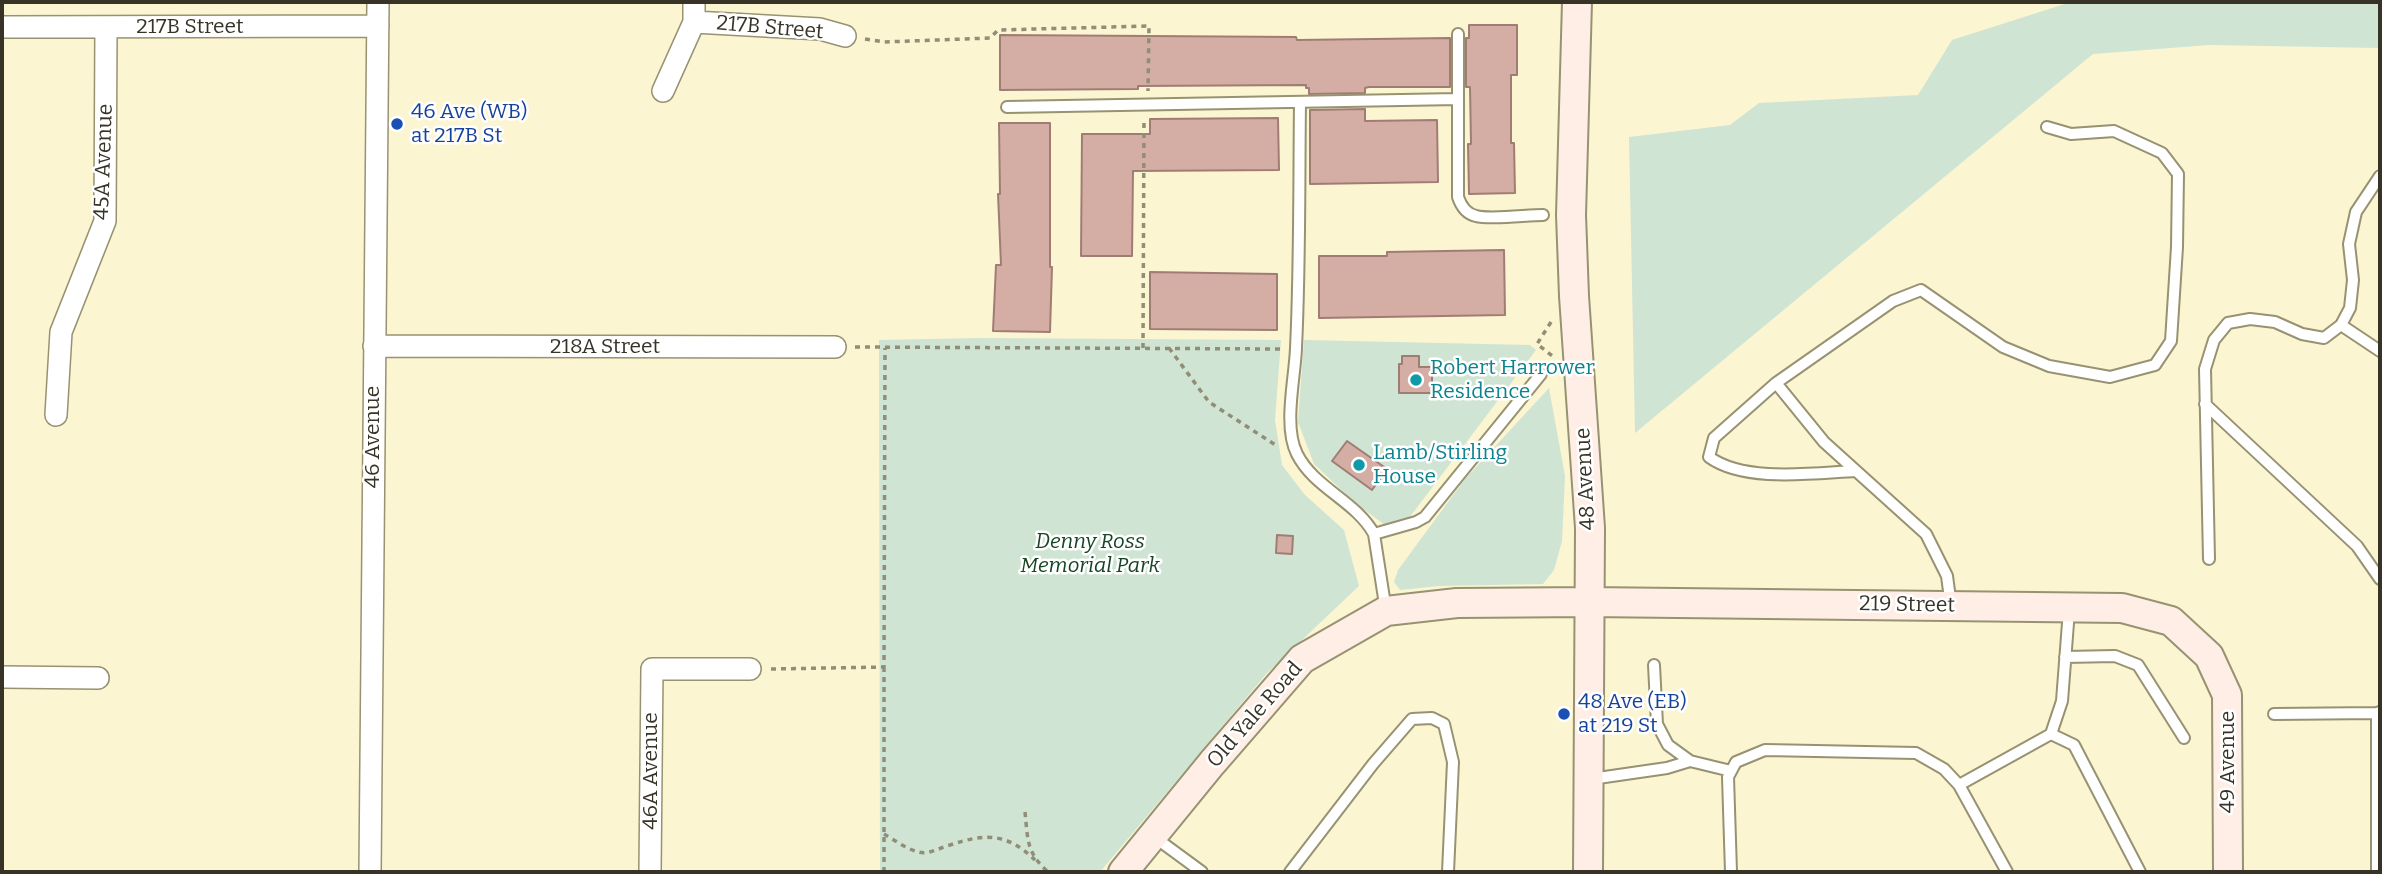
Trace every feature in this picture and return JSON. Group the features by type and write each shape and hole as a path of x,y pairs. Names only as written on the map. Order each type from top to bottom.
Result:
{"street":[{"name":"46 Avenue","path":"369,872 378,2"},
{"name":"48 Avenue","path":"1577,2 1571,215 1590,528 1588,872"},
{"name":"217B Street","path":"694,12 820,29 845,36"},
{"path":"663,91 694,12"},
{"name":"217B Street","path":"2,27 378,26"},
{"name":"45A Avenue","path":"56,415 61,332 106,221 106,27"},
{"name":"218A Street","path":"374,346 835,347"},
{"name":"219 Street","path":"1589,602 2122,608 2171,621 2209,656"},
{"name":"Old Yale Road","path":"1123,872 1301,659 1386,611 1457,603 1589,602"},
{"name":"49 Avenue","path":"2209,656 2227,695 2228,872"},
{"name":"46A Avenue","path":"650,872 652,669 750,669"},
{"path":"2,677 98,678"}],"lane":[{"path":"1458,34 1458,197 1461,204 1467,212 1478,217 1543,215"},
{"path":"1007,107 1458,99"},
{"path":"1300,102 1296,349 1291,433 1295,451 1303,464 1326,488 1369,524 1374,534 1386,611"},
{"path":"1856,471 1766,475 1718,464 1709,457 1714,438 1776,383 1893,301 1921,290 2003,347 2049,366 2110,377 2155,365 2171,341 2178,174 2162,153 2114,131 2071,134 2047,127"},
{"path":"2209,559 2205,369 2214,340 2228,323 2250,319 2275,322 2302,334 2325,338 2341,325 2350,308 2353,281 2349,244 2356,212 2380,176"},
{"path":"2341,325 2380,351"},
{"path":"1374,534 1425,517 1541,374"},
{"path":"1776,383 1824,442 1926,534 1947,576 1951,606"},
{"path":"2205,404 2357,546 2380,579"},
{"path":"1959,785 2051,734 2062,701 2069,607"},
{"path":"2065,657 2115,656 2138,664 2184,737"},
{"path":"1654,664 1657,724 1668,745 1690,761 1731,771"},
{"path":"2274,714 2379,712 2377,872"},
{"path":"1290,872 1412,719 1432,719 1444,724 1453,762 1448,872"},
{"path":"2051,734 2074,745 2140,872"},
{"path":"1731,872 1728,777 1736,762 1765,750 1916,753 1944,769 1959,785 2007,872"},
{"path":"1588,780 1667,768 1690,761"},
{"path":"1153,835 1202,872"}],"path":[{"path":"1551,321 1538,339 1538,345 1562,363"},
{"path":"835,347 1296,349"},
{"path":"884,872 885,348"},
{"path":"1169,348 1209,402 1278,446 1295,451"},
{"path":"750,669 884,667"},
{"path":"1025,812 1029,843 1035,860"},
{"path":"884,834 917,852 930,853 952,844 993,836 1021,847 1048,872"}],"green space":[{"path":"2071,2 2380,2 2380,48 2209,45 2093,54 1635,433 1629,137 1730,125 1759,103 1918,95 1952,40"},
{"name":"Denny Ross Memorial Park","path":"879,340 1281,340 1275,420 1282,465 1305,495 1344,530 1359,586 1267,673 1100,872 880,872"},
{"path":"1304,340 1530,345 1536,350 1397,534 1355,503 1314,464 1298,422"},
{"path":"1549,388 1565,476 1562,541 1554,570 1543,584 1439,586 1400,590 1394,582 1398,570 1465,479"}],"building":[{"path":"1469,25 1517,25 1517,75 1511,75 1511,143 1514,143 1515,193 1469,194 1470,87 1466,87 1466,38 1469,38"},
{"path":"1000,35 1296,37 1297,40 1450,38 1450,87 1369,87 1365,88 1365,93 1309,94 1306,85 1000,90"},
{"path":"1365,109 1365,121 1437,120 1438,182 1310,184 1310,110"},
{"path":"1278,118 1279,170 1133,171 1132,256 1081,256 1082,134 1150,134 1150,119"},
{"path":"999,123 1050,123 1050,332 993,331 996,265 1001,265"},
{"path":"1504,250 1505,315 1319,318 1319,256 1387,256 1387,252"},
{"path":"1150,272 1277,274 1277,330 1150,329"},
{"name":"Robert Harrower Residence","path":"1402,356 1419,356 1419,367 1432,367 1432,393 1399,393 1399,364 1402,364"},
{"name":"Lamb/Stirling House","path":"1347,441 1387,469 1372,490 1332,461"},
{"path":"1277,535 1293,536 1292,554 1276,553"}],"place":[{"name":"46 Ave (WB) at 217B St","path":"397,124"},
{"name":"Robert Harrower Residence","path":"1416,380"},
{"name":"Lamb/Stirling House","path":"1359,465"},
{"name":"48 Ave (EB) at 219 St","path":"1564,714"}]}
